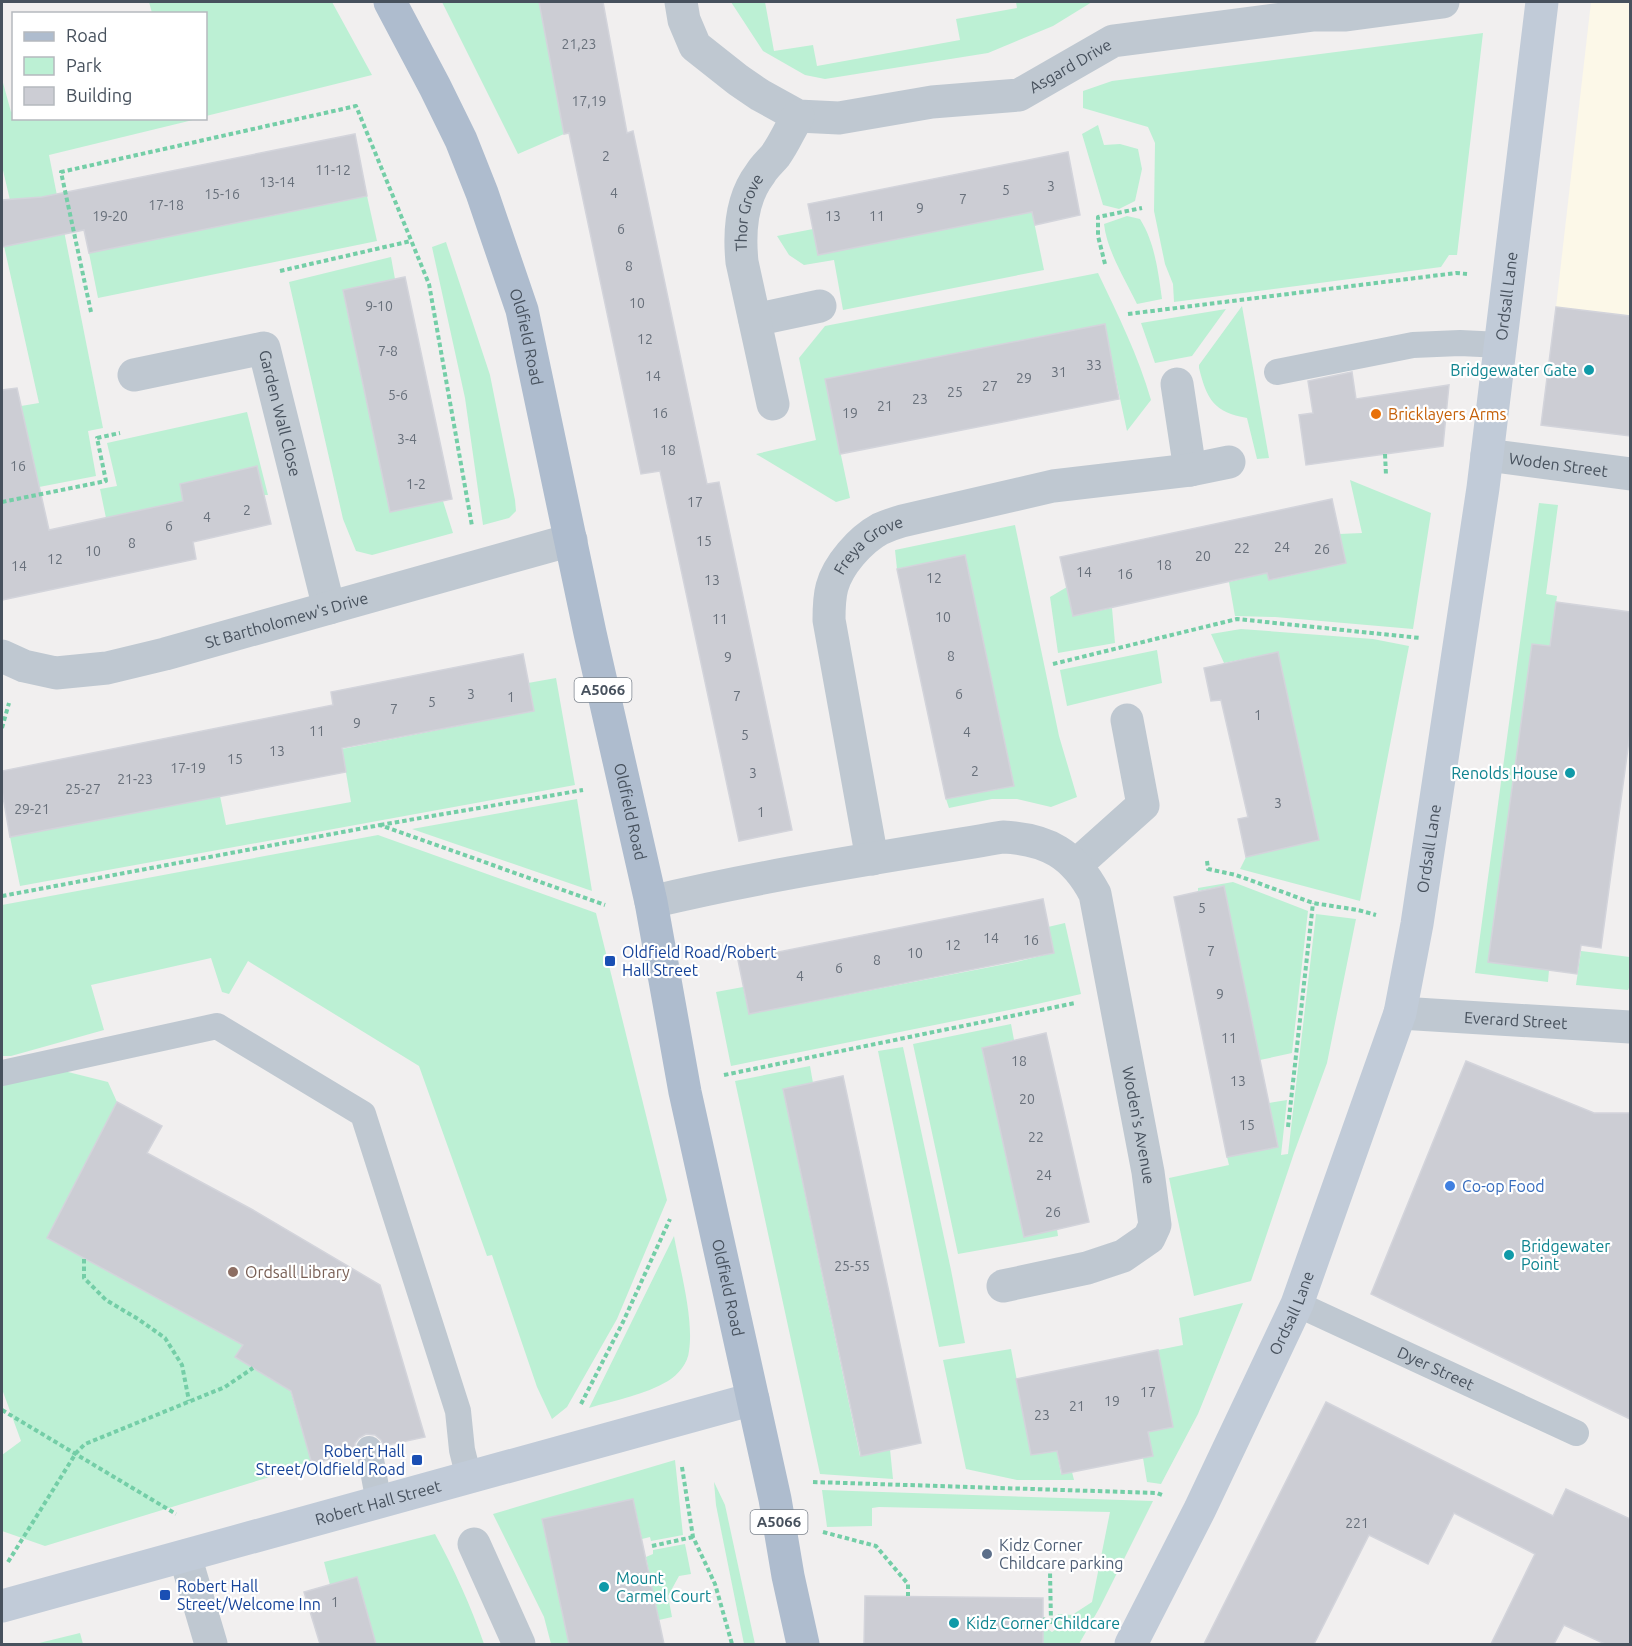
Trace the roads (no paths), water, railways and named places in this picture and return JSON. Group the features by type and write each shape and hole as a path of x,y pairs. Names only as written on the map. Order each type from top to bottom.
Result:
{"main road":[{"name":"Oldfield Road","path":"390,2 461,140 482,193 522,310 651,903 685,1092 775,1499 788,1576 803,1644"},
{"name":"Ordsall Lane","path":"1131,1644 1200,1509 1297,1304 1400,1013 1417,924 1487,455 1542,2"},
{"name":"Robert Hall Street","path":"2,1606 753,1399"}],"street":[{"name":"Asgard Drive","path":"681,2 684,20 695,46 760,95 798,116 839,118 932,102 1019,95 1113,41 1314,15 1347,15 1443,2"},
{"name":"Thor Grove","path":"772,404 742,262 741,221 746,200 758,176 776,154 798,116"},
{"path":"754,320 820,306"},
{"name":"Garden Wall Close","path":"134,375 264,348 329,608"},
{"path":"1177,384 1190,470"},
{"name":"Woden Street","path":"1487,455 1630,474"},
{"name":"Freya Grove","path":"873,859 830,620 833,585 840,569 852,554 880,529 902,521 1053,486 1190,470 1229,462"},
{"name":"St Bartholomew's Drive","path":"2,656 24,666 56,673 107,668 165,654 571,540"},
{"path":"1076,865 1143,805 1127,720"},
{"name":"Woden's Avenue","path":"651,903 691,892 772,876 1003,837 1023,838 1043,843 1060,852 1076,865 1095,894 1144,1150 1155,1225 1149,1238 1123,1256 1087,1268 1003,1286"},
{"name":"Everard Street","path":"1400,1013 1630,1027"},
{"path":"474,1544 519,1644"},
{"path":"185,1556 212,1644"}],"lane":[{"path":"1277,372 1413,345 1460,343 1501,345"},
{"path":"2,1073 217,1026 363,1113 458,1411 462,1450 469,1478"},
{"name":"Dyer Street","path":"1297,1304 1576,1433"},
{"path":"369,1449 379,1503"}],"place":[{"name":"Bridgewater Gate","path":"1589,370"},
{"name":"Bricklayers Arms","path":"1376,414"},
{"name":"Renolds House","path":"1570,773"},
{"name":"Oldfield Road/Robert Hall Street","path":"610,961"},
{"name":"Co-op Food","path":"1450,1186"},
{"name":"Bridgewater Point","path":"1509,1255"},
{"name":"Ordsall Library","path":"233,1272"},
{"name":"Robert Hall Street/Oldfield Road","path":"417,1460"},
{"name":"Kidz Corner Childcare parking","path":"987,1554"},
{"name":"Mount Carmel Court","path":"604,1587"},
{"name":"Robert Hall Street/Welcome Inn","path":"165,1595"},
{"name":"Kidz Corner Childcare","path":"954,1623"}]}
